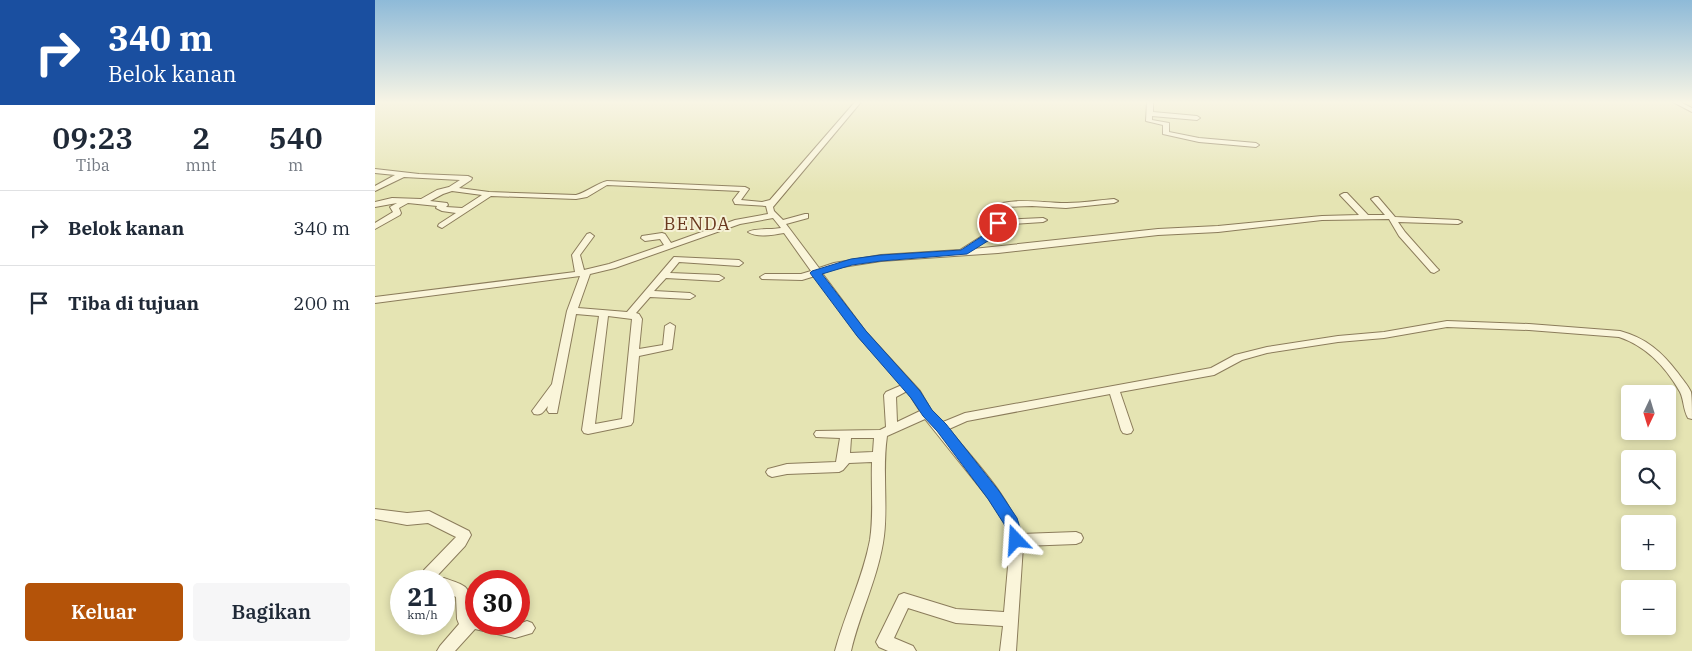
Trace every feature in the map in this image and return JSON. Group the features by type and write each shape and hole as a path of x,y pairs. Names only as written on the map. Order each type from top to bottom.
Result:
{"street":[{"path":"832,132 769,207 770,212 861,334 909,386 927,413 941,428 998,502 1011,522 1016,540 1008,651"},
{"path":"1165,132 1174,136 1255,144"},
{"path":"375,171 468,178 452,189 440,192 422,202"},
{"path":"375,189 403,174"},
{"path":"452,189 489,194 581,197 597,186 610,183 743,188 745,190 737,202 762,204 773,202"},
{"path":"442,226 489,194"},
{"path":"1343,195 1366,218"},
{"path":"1375,199 1392,218 1402,234 1434,270"},
{"path":"375,205 389,201 409,201 444,205 440,208 464,211"},
{"path":"375,227 397,213 394,207 409,201"},
{"path":"963,252 987,237 998,223 999,207 1008,204 1066,206 1114,201"},
{"path":"375,300 519,283 583,272 612,266 731,224 780,223 805,216"},
{"path":"765,277 802,277 834,266 858,261 1158,232 1218,230 1255,224 1322,218 1392,218 1458,222"},
{"path":"998,223 1043,220"},
{"path":"752,232 770,233 780,223"},
{"path":"553,410 572,311 583,272 576,252 590,236"},
{"path":"645,238 662,236 669,246"},
{"path":"630,314 677,259 739,263"},
{"path":"663,275 719,278"},
{"path":"647,294 690,296"},
{"path":"572,311 630,314 636,316 637,319 627,422 588,430 604,313"},
{"path":"941,428 965,416 1214,371 1239,357 1267,350 1338,339 1384,335 1447,324 1529,326 1620,334 1641,341 1657,353 1682,386 1688,401 1688,410 1692,415"},
{"path":"633,354 669,347 670,326"},
{"path":"538,411 558,384"},
{"path":"843,651 847,631 872,566 879,510 877,457 886,432 890,395 909,386"},
{"path":"1114,390 1127,430"},
{"path":"820,434 886,432 927,413"},
{"path":"772,472 797,468 836,468 842,464 844,458 846,434"},
{"path":"844,458 877,457"},
{"path":"375,514 407,519 429,517 464,535 460,542 434,570"},
{"path":"1016,540 1076,538"},
{"path":"455,589 463,594 465,618"},
{"path":"909,651 884,642 904,600 955,616 1011,619"},
{"path":"445,651 465,633"}],"green space":[{"path":"375,132 1692,132 1692,651 375,651"}],"district":[{"name":"BENDA","path":"697,224"}],"route":[{"path":"998,223 987,237 963,252 851,262 816,273 861,334 916,394 927,413 994,495 1011,522 1016,540"}]}
